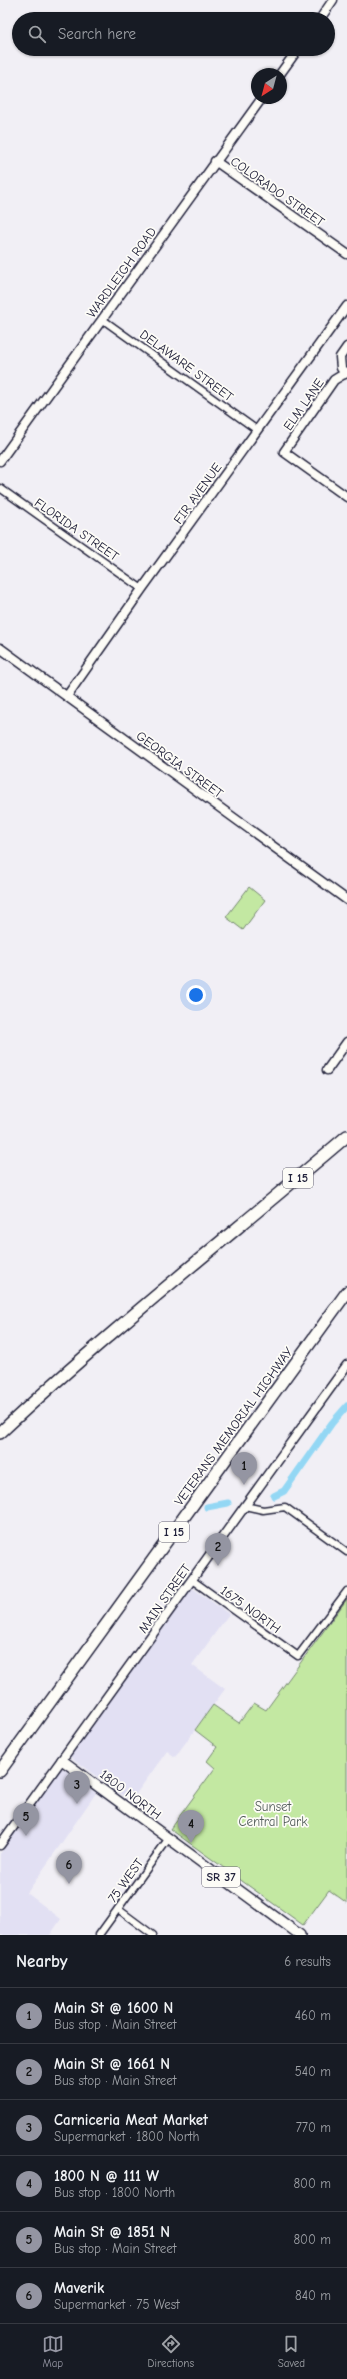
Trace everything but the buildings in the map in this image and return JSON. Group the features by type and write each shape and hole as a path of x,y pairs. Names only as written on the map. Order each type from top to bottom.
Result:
{"highway":[{"name":"I 15","path":"0,1434 68,1370 248,1221 347,1136"},
{"name":"VETERANS MEMORIAL HIGHWAY","path":"0,1771 347,1292"}],"main road":[{"name":"1800 NORTH","path":"62,1760 300,1935"}],"street":[{"path":"325,12 333,0"},
{"path":"284,68 293,56"},
{"name":"WARDLEIGH ROAD","path":"0,461 258,104"},
{"name":"COLORADO STREET","path":"216,161 347,254"},
{"name":"FIR AVENUE","path":"67,696 142,589 347,306"},
{"name":"DELAWARE STREET","path":"102,319 258,430"},
{"name":"ELM LANE","path":"347,347 340,357 341,368 346,374 334,380 284,452 347,497"},
{"name":"FLORIDA STREET","path":"0,488 142,589"},
{"name":"GEORGIA STREET","path":"0,648 347,900"},
{"path":"327,1070 347,1042"},
{"name":"MAIN STREET","path":"0,1845 347,1365"},
{"path":"245,1506 263,1510 285,1507 347,1552"},
{"name":"1675 NORTH","path":"192,1580 298,1656 347,1591"},
{"name":"75 WEST","path":"99,1935 169,1838"},
{"path":"118,1909 153,1935"}],"shaded area":[{"path":"191,1587 229,1614 192,1665 225,1689 175,1757 167,1751 131,1801 68,1755"},
{"path":"62,1768 96,1793 27,1893 61,1919 50,1935 0,1935 0,1854"}],"green space":[{"path":"249,887 265,900 243,930 226,917"},
{"name":"Sunset Central Park","path":"347,1599 347,1903 329,1890 303,1925 170,1829 215,1768 207,1761 217,1747 195,1730 213,1705 239,1723 254,1703 266,1710"}],"waterway":[{"path":"274,1496 284,1491 332,1423 347,1406"},
{"path":"207,1507 228,1503"}],"place":[{"name":"Main St @ 1600 N","path":"244,1485"},
{"name":"Main St @ 1661 N","path":"218,1566"},
{"name":"Carniceria Meat Market","path":"77,1804"},
{"name":"Main St @ 1851 N","path":"26,1836"},
{"name":"1800 N @ 111 W","path":"191,1843"},
{"name":"Maverik","path":"69,1884"}]}
